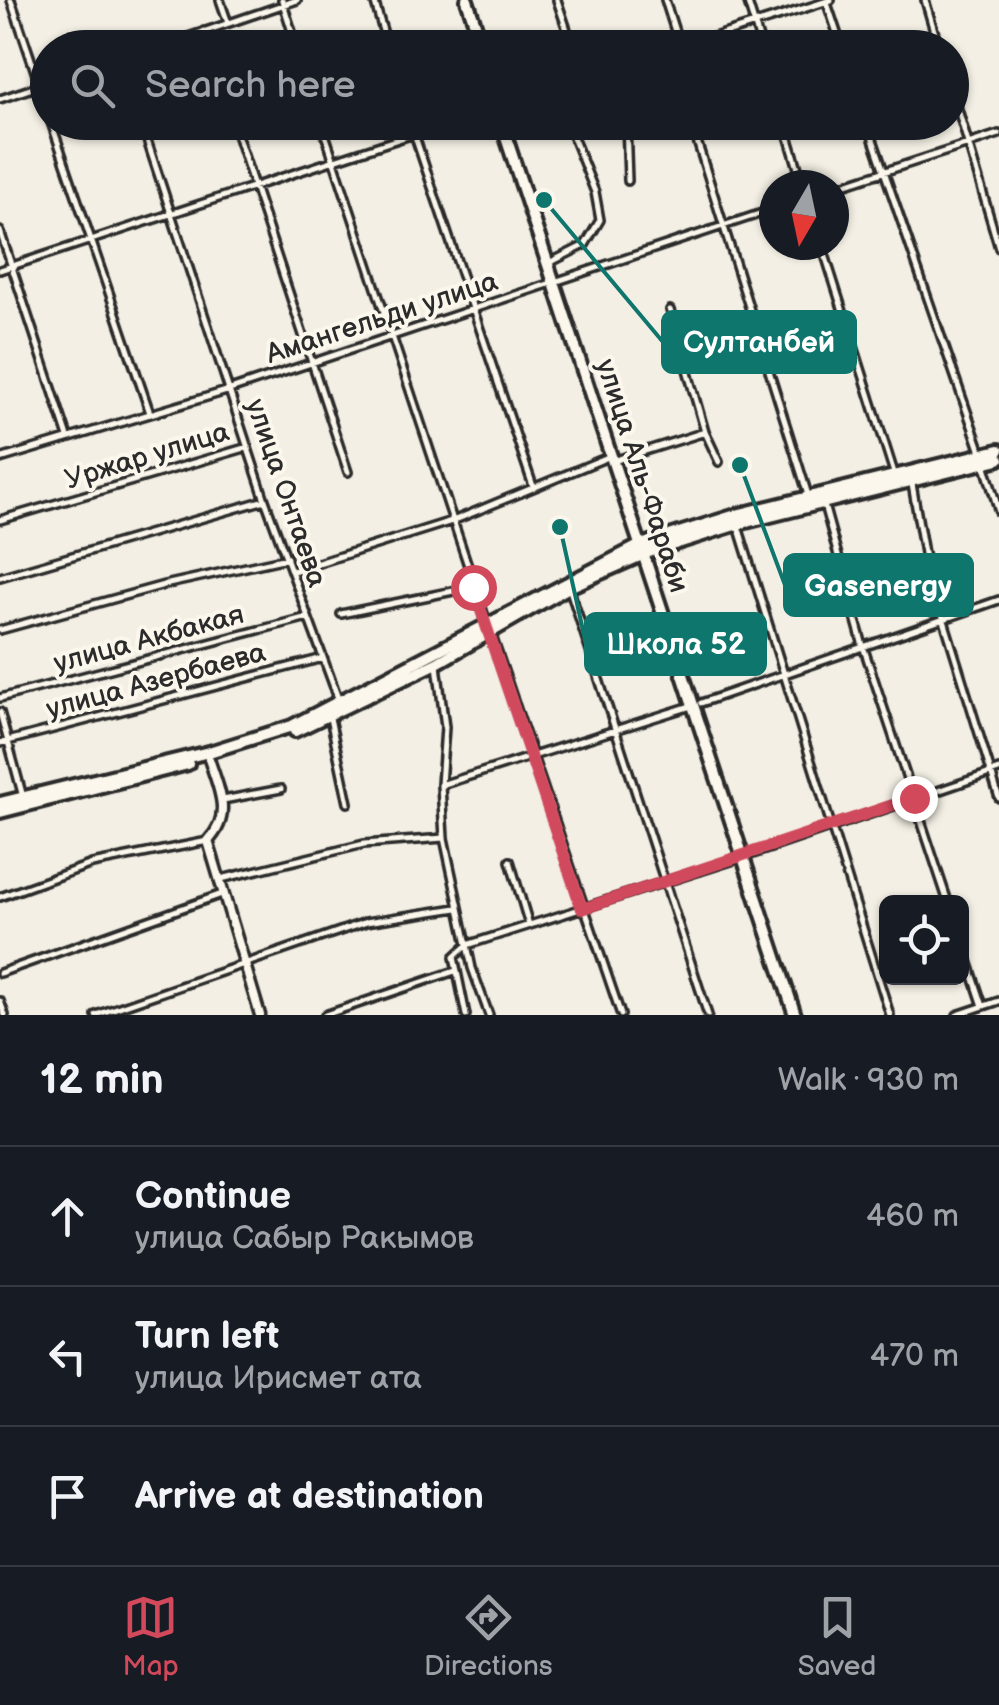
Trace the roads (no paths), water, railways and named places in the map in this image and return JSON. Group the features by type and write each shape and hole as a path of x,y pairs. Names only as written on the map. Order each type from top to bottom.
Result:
{"main road":[{"path":"463,0 473,30"},
{"name":"улица Аль-Фараби","path":"510,140 798,1015"},
{"name":"улица Аль-Фараби","path":"511,140 554,260 557,283"},
{"path":"0,812 24,801 248,741 340,704 645,548 912,483 999,450"},
{"path":"0,803 209,759 330,718 437,663 489,628 645,548 809,498 983,459 999,459"}],"street":[{"path":"10,0 30,57"},
{"path":"220,0 228,23"},
{"path":"209,30 297,0"},
{"path":"374,0 383,30"},
{"path":"557,0 566,30"},
{"path":"665,0 675,30"},
{"path":"747,0 756,30"},
{"path":"925,0 934,30"},
{"path":"732,30 829,1 837,30"},
{"path":"283,2 292,30"},
{"path":"0,99 30,89"},
{"path":"849,183 999,134"},
{"path":"58,140 150,413"},
{"name":"улица Онтаева","path":"147,140 265,500 340,704"},
{"path":"240,140 348,472"},
{"path":"326,140 473,587 621,1015"},
{"path":"0,270 391,140"},
{"path":"415,140 532,486"},
{"path":"554,260 585,244 600,220 595,192 574,140"},
{"path":"627,140 628,181"},
{"path":"696,140 809,498"},
{"path":"789,140 798,170"},
{"path":"874,140 999,512"},
{"path":"966,140 999,248"},
{"name":"Амангельди улица","path":"0,459 230,390 759,213"},
{"path":"0,231 68,437"},
{"path":"827,260 896,479"},
{"path":"670,310 705,432 718,462"},
{"path":"293,572 454,520 532,486 705,432"},
{"name":"Уржар улица","path":"0,520 248,447"},
{"path":"912,483 925,559 999,798"},
{"path":"0,578 265,500"},
{"path":"824,505 862,646 946,895"},
{"path":"738,524 890,1015"},
{"path":"0,630 164,585 287,558"},
{"path":"341,614 473,587"},
{"path":"568,587 708,1015"},
{"path":"441,785 697,704 999,600"},
{"name":"улица Акбакая","path":"0,698 308,618"},
{"name":"улица Азербаева","path":"4,742 322,658"},
{"path":"437,663 445,727 441,785 444,838 457,908 488,1015"},
{"path":"0,712 4,742 24,801"},
{"path":"330,718 348,803"},
{"path":"0,897 92,864 208,841 220,829 223,800 209,759"},
{"path":"466,1015 454,958 467,944 747,856 999,770"},
{"path":"223,800 281,790"},
{"path":"217,880 364,844 444,838"},
{"path":"208,841 260,1015"},
{"path":"510,861 528,925"},
{"path":"0,973 222,894"},
{"path":"96,1015 245,967 366,922 457,908"},
{"path":"969,965 982,1006"},
{"path":"325,1015 456,970"},
{"path":"957,1015 999,1001"},
{"path":"0,1002 5,1015"}],"place":[{"name":"Султанбей","path":"544,200"},
{"name":"Gasenergy","path":"740,465"},
{"name":"Школа 52","path":"560,527"}]}
